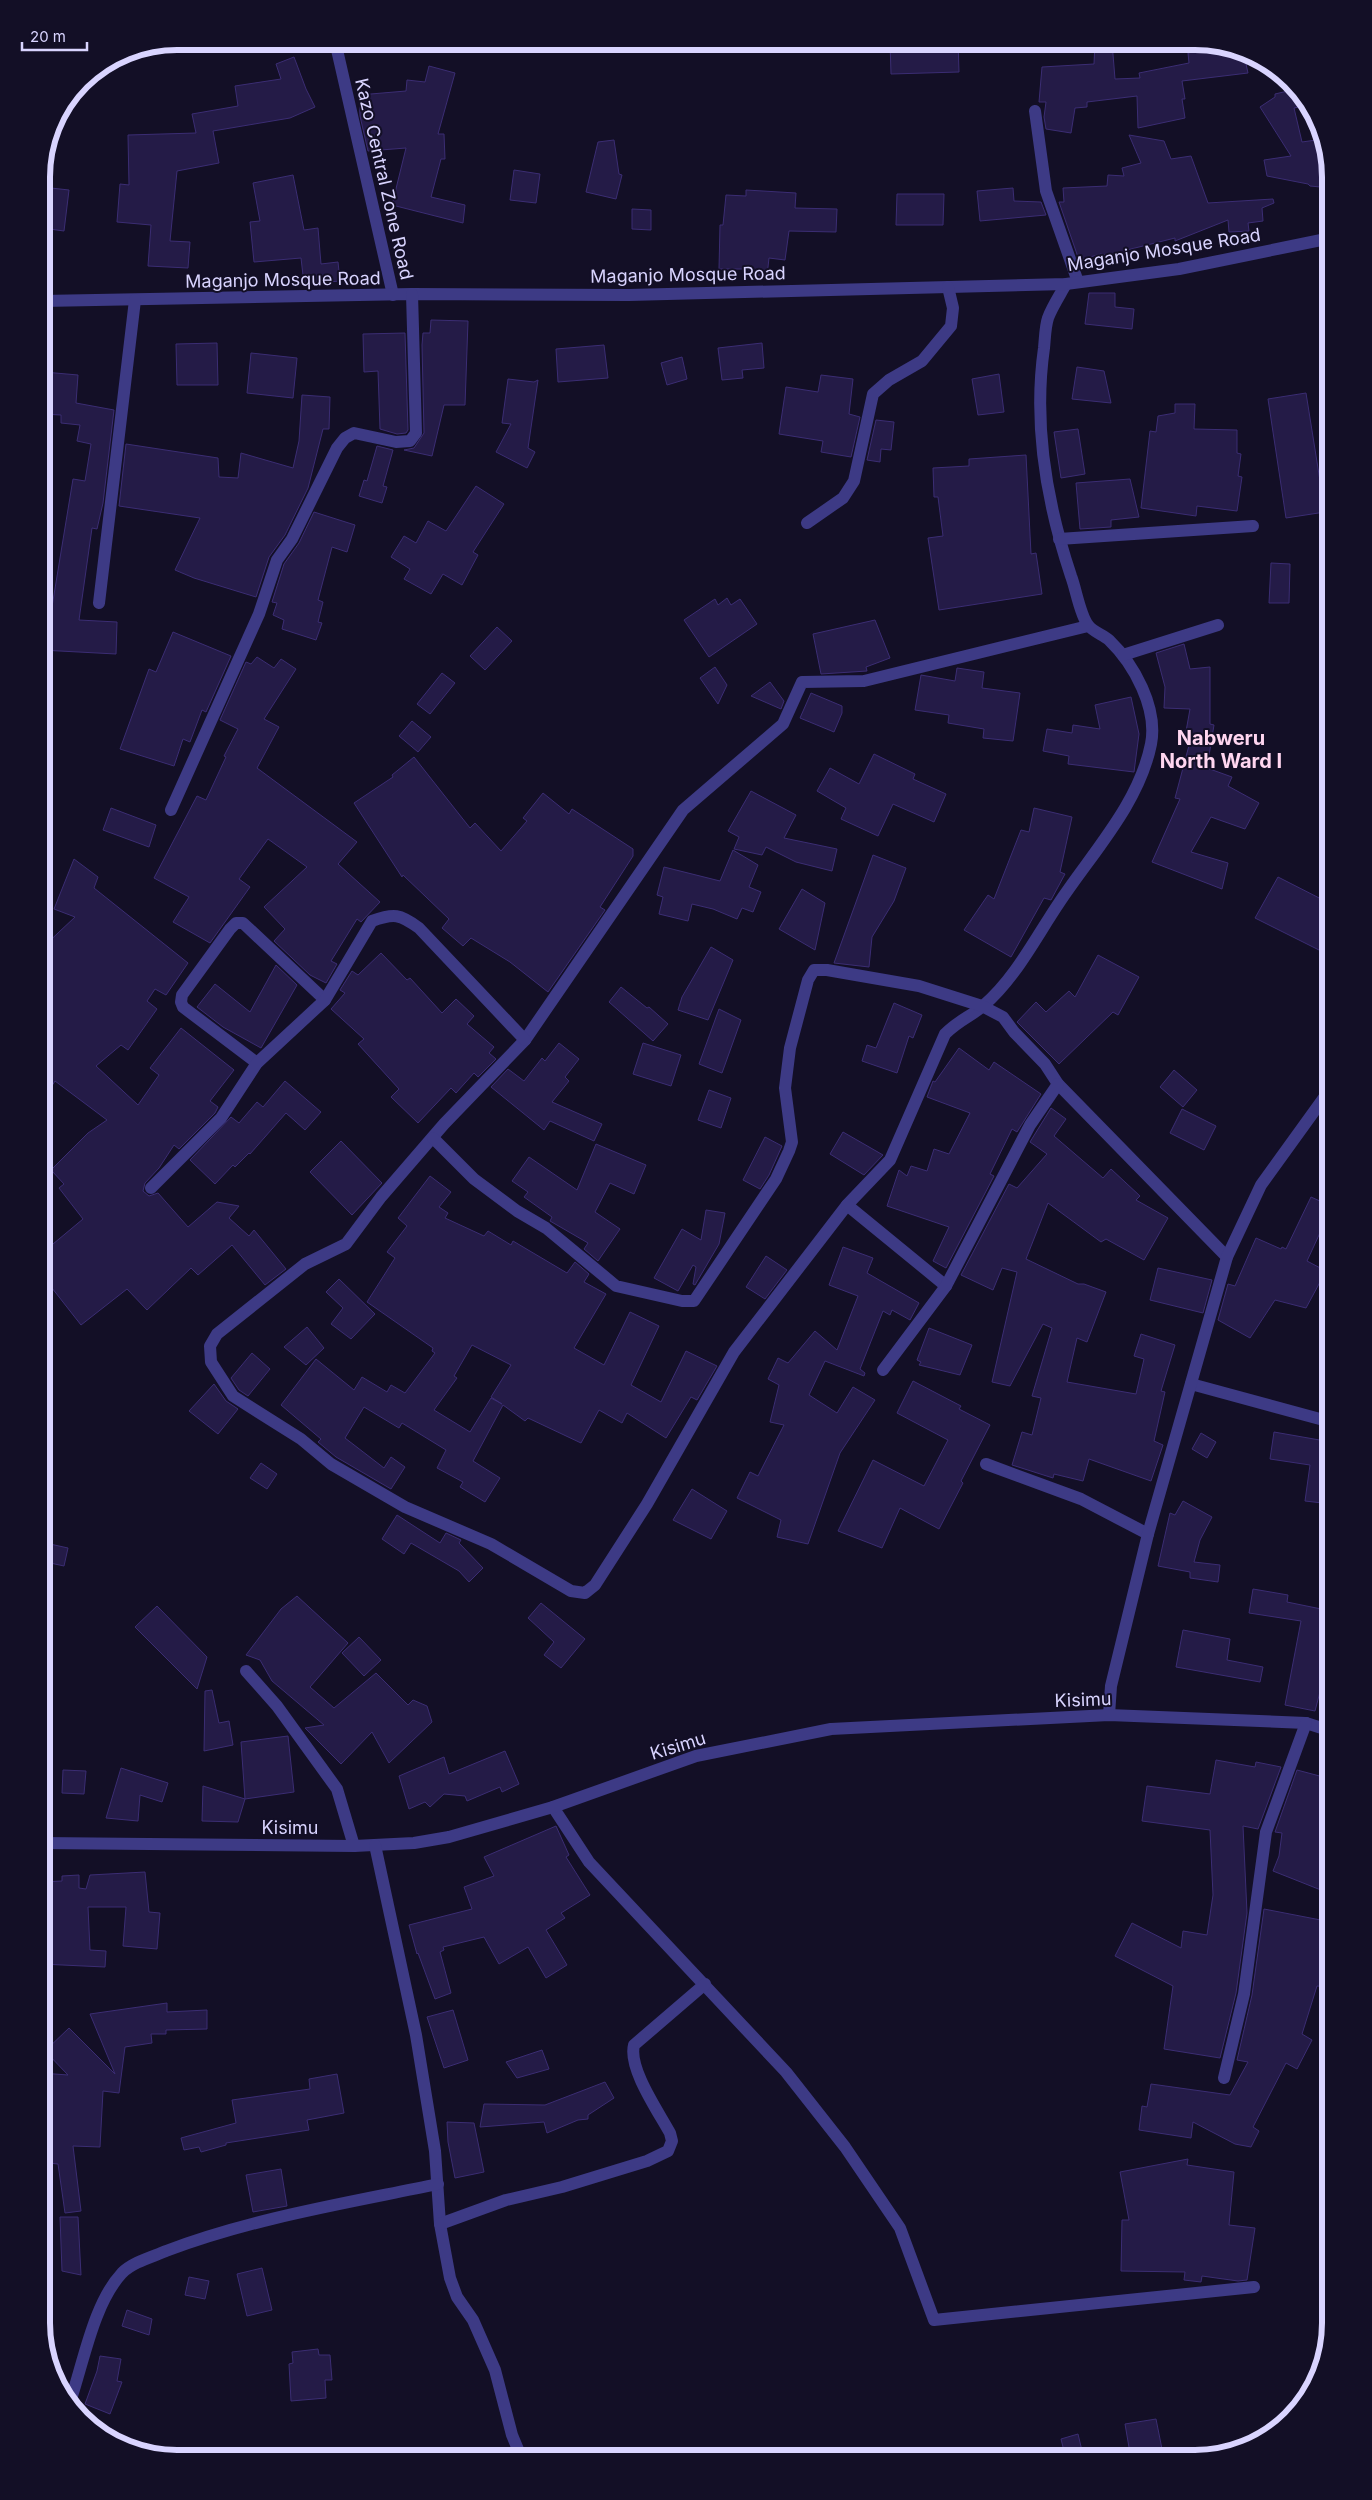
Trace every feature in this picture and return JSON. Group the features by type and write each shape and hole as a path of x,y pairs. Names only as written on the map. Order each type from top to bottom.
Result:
{"street":[{"name":"Kazo Central Zone Road","path":"337,50 393,295"},
{"path":"1035,111 1046,191 1072,283 1048,319 1040,376 1041,434 1048,492 1059,539 1088,626 1107,638 1123,655 1142,688 1152,720 1151,742 1134,790 1117,821 1060,901 1011,975 982,1006 958,1021 945,1034 890,1160 848,1205 734,1352 647,1504 595,1585 585,1593 571,1591 491,1544 405,1507 331,1464 301,1439 233,1396 211,1362 210,1346 217,1334 305,1264 346,1244 381,1197 432,1138 525,1040 683,810 783,724 802,682 864,681 1088,626"},
{"name":"Maganjo Mosque Road","path":"50,301 412,294 629,295 1072,283 1179,269 1322,240"},
{"path":"807,523 843,498 854,481 873,394 889,380 922,360 951,326 954,308 948,287"},
{"path":"171,810 259,614 277,560 292,540 337,448 345,438 354,433 396,442 410,441 416,433 412,294"},
{"path":"99,603 135,300"},
{"path":"1059,539 1252,526"},
{"path":"1123,655 1218,625"},
{"path":"151,1188 221,1118 257,1064 325,1000 372,921 388,915 403,916 419,928 525,1040"},
{"path":"257,1064 183,1007 181,1002 182,995 230,929 236,924 244,923 325,1000"},
{"path":"432,1138 474,1179 517,1211 546,1228 616,1286 682,1301 694,1301 776,1180 789,1151 792,1142 785,1088 790,1048 808,980 814,970 918,986 982,1006 1003,1017 1014,1032 1045,1064 1058,1084 1227,1257"},
{"path":"883,1370 946,1286 1030,1125 1058,1084"},
{"path":"1109,1715 1111,1686 1148,1534 1227,1257 1261,1185 1322,1100"},
{"path":"848,1205 946,1286"},
{"path":"1191,1384 1322,1420"},
{"path":"986,1464 1081,1499 1148,1534"},
{"path":"246,1671 278,1706 337,1789 354,1846"},
{"name":"Kisimu","path":"50,1842 354,1846 414,1843 449,1837 553,1807 696,1756 831,1729 1109,1715 1306,1723 1322,1728"},
{"path":"1224,2078 1244,1994 1266,1832 1306,1723"},
{"path":"553,1807 589,1862 786,2072 845,2147 900,2228 934,2320 1254,2287"},
{"path":"375,1845 416,2035 438,2184 440,2224 450,2278 457,2297 473,2320 495,2370 512,2435 518,2450"},
{"path":"440,2224 506,2200 562,2187 647,2161 668,2151 672,2141 670,2133 637,2071 632,2054 634,2045 704,1984"},
{"path":"72,2395 99,2313 109,2290 123,2272 143,2260 223,2232 438,2184"}],"building":[{"path":"890,50 958,50 959,72 891,74"},
{"path":"1095,50 1113,50 1115,79 1140,78 1139,73 1189,63 1188,53 1203,50 1220,52 1245,61 1248,73 1182,81 1185,99 1182,99 1185,118 1138,128 1137,96 1087,102 1087,107 1075,108 1071,133 1046,129 1044,117 1046,102 1039,102 1042,67 1094,64"},
{"path":"294,57 315,107 290,118 213,131 219,163 177,171 170,241 190,242 188,268 148,266 151,225 117,222 120,184 129,185 128,135 196,133 192,114 238,106 235,86 281,79 276,64"},
{"path":"429,66 455,73 438,134 444,134 445,159 441,159 431,197 465,205 463,223 392,205 406,148 368,151 360,116 359,95 406,91 407,80 425,82"},
{"path":"1288,91 1300,107 1294,108 1302,142 1316,140 1319,160 1321,160 1322,187 1267,176 1264,160 1291,156 1260,107 1275,97 1275,94"},
{"path":"1129,135 1164,141 1171,159 1191,156 1208,203 1273,199 1274,203 1262,208 1263,221 1248,223 1249,231 1229,232 1228,220 1175,241 1175,238 1127,250 1126,259 1101,254 1079,260 1059,202 1064,202 1063,188 1107,186 1108,175 1124,176 1122,168 1141,163"},
{"path":"614,140 619,174 622,175 616,199 586,192 598,142"},
{"path":"514,170 540,174 536,203 510,200"},
{"path":"293,175 304,230 318,228 321,264 338,262 340,281 304,284 301,258 254,262 250,222 260,221 253,183"},
{"path":"50,188 69,190 64,231 50,229"},
{"path":"1013,188 1014,201 1041,202 1046,215 980,221 977,191"},
{"path":"746,190 796,193 795,208 837,209 836,232 789,231 785,260 769,258 767,276 749,274 749,269 719,269 720,225 723,225 726,195 746,196"},
{"path":"897,194 944,194 943,225 896,225"},
{"path":"632,209 651,210 651,230 632,229"},
{"path":"1089,293 1115,293 1115,307 1134,309 1132,329 1085,324"},
{"path":"431,320 468,321 465,405 444,405 432,456 404,450 414,448 424,433 422,345 423,333 430,333"},
{"path":"405,333 408,430 406,433 397,434 380,429 378,371 364,372 363,334"},
{"path":"217,343 218,385 177,385 176,344"},
{"path":"762,343 764,368 742,370 743,378 722,380 718,348"},
{"path":"604,345 608,378 558,382 556,349"},
{"path":"251,353 297,358 293,398 247,393"},
{"path":"682,357 687,379 667,385 661,363"},
{"path":"1077,367 1104,371 1111,403 1072,399"},
{"path":"50,373 78,375 76,403 114,410 103,503 97,529 92,528 79,620 117,622 116,654 50,650 50,619 73,479 85,481 91,444 77,441 80,425 61,423 61,415 50,414"},
{"path":"999,374 1004,412 978,415 972,379"},
{"path":"821,375 853,379 849,414 860,417 851,457 821,452 823,441 779,434 786,387 818,392"},
{"path":"508,379 534,382 538,380 528,448 535,452 527,468 496,452 511,424 502,423"},
{"path":"1306,393 1322,493 1322,512 1286,518 1268,399"},
{"path":"302,395 330,397 329,429 323,429 308,488 285,535 269,557 256,597 194,578 175,570 200,518 119,506 126,444 218,458 219,477 238,478 241,453 293,468 299,441"},
{"path":"1175,404 1195,404 1194,429 1237,430 1237,453 1241,454 1238,476 1242,477 1237,511 1197,506 1196,516 1141,508 1150,431 1156,432 1158,416 1175,413"},
{"path":"876,420 894,422 891,450 881,449 880,462 867,460"},
{"path":"1078,429 1085,474 1061,478 1054,432"},
{"path":"377,446 393,450 383,486 387,487 382,503 359,496 364,480 367,481"},
{"path":"1026,455 1031,554 1036,553 1042,594 939,610 928,538 943,536 938,497 934,497 933,468 969,466 969,459"},
{"path":"1130,479 1139,517 1111,520 1111,527 1080,529 1076,483"},
{"path":"476,486 504,504 473,552 478,555 462,585 443,574 431,594 404,579 410,569 391,557 404,536 416,543 428,521 446,531"},
{"path":"314,512 355,525 347,552 332,547 318,600 323,602 318,622 322,623 316,640 282,629 284,620 273,615 277,603 272,602 284,564 299,543"},
{"path":"1271,563 1290,564 1289,603 1269,603"},
{"path":"727,598 731,605 740,599 757,624 709,657 684,620 715,599 718,605"},
{"path":"875,620 890,658 866,667 867,671 821,674 813,634"},
{"path":"497,627 512,641 485,670 470,656"},
{"path":"173,632 231,656 206,712 202,710 190,742 183,739 174,766 120,749 149,669 156,672"},
{"path":"1184,644 1190,669 1210,667 1210,724 1214,725 1207,768 1232,777 1228,786 1259,803 1245,829 1211,817 1191,852 1228,863 1222,889 1152,862 1180,799 1175,798 1191,738 1185,737 1190,709 1164,708 1165,687 1156,653"},
{"path":"257,657 274,668 281,659 296,669 264,719 279,727 257,768 357,842 338,864 380,902 361,922 357,919 331,961 337,964 326,983 310,975 274,941 285,929 264,907 307,867 268,839 239,879 250,887 210,943 173,922 189,897 154,878 197,796 206,800 226,757 224,756 238,729 220,720 246,662 251,664"},
{"path":"715,667 727,685 718,704 700,678"},
{"path":"957,668 984,672 982,688 1020,693 1013,741 983,738 984,729 948,723 949,715 915,710 921,675 955,681"},
{"path":"442,673 455,683 430,714 417,704"},
{"path":"770,682 784,701 781,709 751,696"},
{"path":"811,693 842,706 842,713 834,732 800,718"},
{"path":"1131,697 1139,734 1134,772 1068,764 1069,756 1043,751 1047,729 1072,733 1073,725 1100,729 1095,705"},
{"path":"412,721 431,737 418,752 399,736"},
{"path":"874,754 915,774 913,779 946,794 934,822 893,804 878,836 841,819 846,808 817,791 830,768 859,784"},
{"path":"414,757 470,828 475,823 501,851 527,821 523,818 543,793 569,814 572,809 633,849 633,856 600,907 605,910 548,992 510,962 471,938 463,946 442,928 449,919 403,875 402,877 354,803 393,777 392,775"},
{"path":"751,791 796,815 784,838 837,849 832,871 796,862 766,847 762,855 734,849 739,837 728,831"},
{"path":"111,808 156,825 149,847 103,830"},
{"path":"1034,808 1072,817 1060,872 1065,874 1051,900 1044,898 1011,957 964,930 988,895 994,899 1021,830 1029,832"},
{"path":"733,850 758,865 749,887 761,892 753,912 742,908 737,919 713,909 692,904 688,921 659,914 663,897 657,895 664,867 720,881"},
{"path":"873,855 906,868 894,901 872,937 869,967 834,963"},
{"path":"74,859 98,877 94,888 188,963 166,995 155,989 147,1001 157,1009 128,1050 121,1045 96,1066 138,1105 159,1075 150,1068 181,1028 234,1070 210,1101 218,1107 215,1113 179,1149 174,1145 159,1168 145,1183 143,1191 149,1196 158,1193 188,1227 217,1202 239,1206 229,1218 249,1236 254,1230 286,1269 265,1285 232,1245 198,1275 191,1268 147,1310 127,1289 81,1325 50,1285 50,1246 83,1219 59,1188 64,1184 51,1170 88,1133 107,1120 55,1081 50,1089 50,941 75,917 54,909"},
{"path":"1278,877 1322,899 1322,952 1255,918"},
{"path":"802,889 825,903 815,950 779,929"},
{"path":"711,947 733,960 708,1020 678,1010 682,997"},
{"path":"381,953 407,980 410,978 442,1013 456,999 474,1016 467,1024 494,1047 489,1053 496,1059 478,1077 474,1073 456,1093 451,1088 418,1123 391,1097 399,1089 358,1044 364,1039 331,1009 345,993 340,990 352,971 358,975"},
{"path":"1098,955 1139,977 1118,1015 1113,1012 1059,1064 1017,1022 1036,1002 1046,1012 1069,991 1075,997"},
{"path":"276,965 297,985 261,1048 223,1027 197,1007 215,984 250,1012"},
{"path":"621,987 647,1008 649,1007 668,1024 653,1041 609,1002"},
{"path":"894,1003 922,1015 913,1038 909,1036 897,1073 862,1061 867,1045 876,1048"},
{"path":"719,1009 741,1020 722,1073 699,1064"},
{"path":"559,1043 579,1059 565,1077 569,1081 552,1102 602,1124 594,1141 550,1121 544,1130 491,1087 508,1069 524,1081 542,1058 545,1061"},
{"path":"643,1043 681,1055 671,1086 633,1074"},
{"path":"959,1048 989,1070 994,1062 1041,1094 1017,1132 1012,1129 990,1174 994,1176 946,1268 933,1261 949,1227 887,1206 899,1170 907,1176 911,1166 927,1171 934,1149 949,1154 970,1113 927,1097 933,1081 935,1082"},
{"path":"1174,1070 1197,1090 1183,1107 1160,1087"},
{"path":"285,1081 321,1112 305,1130 286,1113 250,1154 235,1167 233,1165 215,1184 190,1160 231,1117 239,1123 257,1102 263,1107"},
{"path":"709,1090 731,1098 721,1128 698,1120"},
{"path":"1051,1108 1066,1119 1054,1136 1103,1178 1111,1169 1140,1196 1136,1200 1168,1218 1144,1260 1106,1239 1101,1242 1048,1203 1026,1259 1078,1284 1084,1284 1106,1292 1087,1342 1077,1338 1067,1382 1136,1394 1144,1359 1134,1356 1141,1334 1175,1345 1161,1391 1165,1392 1154,1441 1163,1445 1151,1481 1089,1459 1083,1481 1054,1474 1053,1478 1012,1465 1022,1432 1032,1435 1041,1398 1032,1396 1052,1328 1043,1324 1010,1386 992,1382 1017,1272 1002,1268 993,1290 961,1275 1009,1184 1017,1188 1047,1154 1030,1142"},
{"path":"1182,1109 1216,1126 1204,1150 1170,1133"},
{"path":"843,1132 883,1155 864,1175 830,1154"},
{"path":"765,1137 782,1146 769,1175 760,1189 743,1180"},
{"path":"341,1141 382,1183 352,1215 310,1172"},
{"path":"596,1144 646,1165 634,1194 610,1183 595,1212 620,1229 598,1261 584,1249 588,1243 550,1221 552,1217 524,1197 528,1192 512,1181 529,1157 577,1190"},
{"path":"430,1176 451,1192 439,1207 448,1213 445,1218 484,1236 488,1231 511,1245 513,1241 567,1273 575,1262 589,1274 584,1282 606,1294 574,1348 604,1365 630,1312 659,1326 631,1385 661,1402 686,1351 717,1366 697,1400 691,1397 666,1438 627,1413 622,1423 599,1410 581,1443 528,1418 525,1421 503,1405 473,1461 500,1478 485,1502 460,1487 463,1482 437,1468 446,1450 402,1423 399,1428 364,1407 345,1438 384,1468 391,1457 405,1467 391,1489 336,1457 318,1442 321,1439 281,1405 316,1359 354,1390 362,1377 387,1392 391,1385 405,1393 435,1353 432,1351 433,1348 367,1302 395,1258 387,1252 407,1226 398,1218","holes":["472,1345 511,1365 491,1397 502,1404 491,1398 470,1432 434,1410 457,1378 454,1376"]},
{"path":"1311,1197 1322,1202 1322,1228 1307,1261 1322,1269 1322,1278 1306,1308 1275,1300 1250,1338 1218,1320 1228,1284 1235,1286 1256,1238 1281,1249 1282,1247 1286,1249"},
{"path":"706,1210 725,1213 719,1244 695,1285 693,1284 696,1267 693,1265 678,1291 654,1278 682,1229 701,1240"},
{"path":"843,1247 873,1258 867,1273 919,1303 910,1320 892,1310 890,1315 883,1311 860,1369 865,1373 864,1376 825,1361 809,1395 837,1413 853,1387 875,1400 840,1453 808,1544 777,1537 781,1520 737,1498 750,1472 758,1476 784,1425 770,1422 779,1385 768,1379 778,1358 788,1363 815,1331 837,1350 858,1296 829,1285"},
{"path":"766,1256 787,1270 765,1299 746,1287"},
{"path":"1158,1268 1212,1280 1203,1313 1150,1300"},
{"path":"339,1279 375,1314 351,1339 331,1324 343,1308 326,1292"},
{"path":"307,1327 324,1348 306,1365 284,1347"},
{"path":"929,1328 972,1345 960,1375 919,1365 921,1362 917,1360"},
{"path":"252,1353 270,1369 248,1396 239,1390 231,1378"},
{"path":"913,1381 961,1406 959,1409 990,1425 939,1529 900,1508 882,1548 838,1531 873,1460 924,1486 948,1440 897,1413"},
{"path":"214,1384 226,1401 238,1409 218,1434 189,1411"},
{"path":"1274,1432 1322,1440 1322,1503 1305,1501 1310,1465 1270,1459"},
{"path":"1201,1433 1216,1442 1207,1458 1192,1449"},
{"path":"261,1463 277,1474 267,1489 250,1478"},
{"path":"692,1489 727,1511 711,1539 673,1520"},
{"path":"1183,1501 1212,1517 1200,1540 1194,1562 1220,1565 1218,1582 1190,1578 1190,1572 1158,1566 1170,1513 1175,1515"},
{"path":"397,1515 440,1543 446,1533 461,1540 459,1543 483,1568 469,1582 459,1571 411,1543 404,1554 382,1539"},
{"path":"50,1544 68,1548 64,1566 50,1563"},
{"path":"1253,1589 1288,1595 1287,1602 1322,1609 1322,1684 1315,1711 1285,1705 1301,1621 1249,1613"},
{"path":"297,1596 348,1643 310,1687 334,1708 376,1673 408,1705 413,1700 427,1706 432,1722 389,1763 372,1732 341,1764 305,1728 324,1725 272,1681 260,1660 246,1655 281,1609"},
{"path":"541,1603 585,1639 561,1668 544,1655 554,1642 528,1618"},
{"path":"157,1606 207,1657 197,1689 135,1627"},
{"path":"1183,1630 1230,1639 1227,1660 1263,1667 1260,1682 1176,1667"},
{"path":"359,1637 381,1660 364,1676 342,1653"},
{"path":"212,1690 219,1723 229,1721 233,1745 204,1751 205,1691"},
{"path":"288,1736 294,1792 245,1799 241,1742"},
{"path":"505,1751 519,1784 502,1792 500,1787 467,1801 465,1796 444,1794 430,1807 425,1802 409,1809 399,1776 444,1757 449,1774"},
{"path":"1216,1760 1255,1767 1256,1762 1281,1767 1258,1829 1243,1826 1247,1913 1236,1993 1220,2058 1164,2049 1173,1986 1115,1956 1132,1923 1181,1948 1183,1931 1207,1935 1213,1895 1210,1830 1142,1821 1147,1786 1210,1794"},
{"path":"121,1768 168,1783 162,1802 140,1795 138,1821 106,1818"},
{"path":"63,1770 86,1771 84,1794 62,1793"},
{"path":"1297,1770 1322,1777 1322,1890 1273,1871 1279,1856 1282,1833 1275,1832"},
{"path":"203,1786 245,1799 238,1822 202,1821"},
{"path":"556,1826 569,1855 566,1857 590,1895 561,1913 565,1918 546,1930 567,1965 546,1978 528,1947 499,1964 484,1937 443,1947 444,1950 440,1952 451,1993 435,1999 417,1954 409,1925 472,1909 464,1887 494,1876 484,1857"},
{"path":"145,1872 149,1912 160,1913 157,1949 123,1946 126,1907 88,1907 90,1950 106,1951 105,1967 50,1964 50,1882 62,1881 62,1876 79,1875 79,1888 86,1889 90,1875"},
{"path":"1264,1909 1322,1920 1322,1986 1317,1986 1302,2034 1312,2040 1297,2069 1286,2063 1253,2127 1259,2131 1251,2147 1235,2144 1193,2122 1191,2138 1139,2130 1142,2106 1147,2107 1151,2084 1230,2095 1248,2062 1237,2060 1252,1995"},
{"path":"167,2003 167,2012 207,2010 207,2029 166,2030 166,2034 151,2034 152,2043 125,2047 119,2093 103,2091 100,2147 73,2146 81,2211 65,2213 58,2164 50,2163 52,2100 50,2100 50,2074 68,2075 50,2056 50,2046 69,2028 115,2074 90,2014"},
{"path":"453,2010 468,2060 444,2068 427,2017"},
{"path":"542,2050 549,2069 517,2078 506,2062"},
{"path":"337,2074 344,2113 307,2120 309,2130 226,2143 226,2145 201,2152 199,2147 184,2150 181,2138 236,2123 232,2100 310,2089 309,2079"},
{"path":"605,2082 614,2098 588,2115 588,2119 578,2120 547,2133 544,2122 480,2127 484,2104 545,2105"},
{"path":"447,2122 474,2123 484,2172 455,2178 448,2142"},
{"path":"1188,2159 1187,2165 1234,2172 1229,2225 1255,2228 1247,2280 1238,2281 1202,2276 1201,2282 1184,2280 1185,2272 1121,2271 1122,2220 1129,2220 1120,2172"},
{"path":"281,2169 287,2206 253,2212 246,2175"},
{"path":"60,2217 78,2217 81,2275 62,2271"},
{"path":"262,2268 272,2310 247,2316 237,2274"},
{"path":"189,2277 209,2281 205,2299 185,2295"},
{"path":"127,2310 152,2319 149,2335 122,2326"},
{"path":"318,2349 319,2355 330,2355 332,2380 325,2380 326,2398 291,2401 289,2364 293,2363 292,2352"},
{"path":"100,2356 121,2359 117,2381 122,2382 110,2414 85,2404 97,2371"},
{"path":"1156,2419 1162,2450 1129,2450 1125,2424"},
{"path":"1078,2434 1082,2450 1064,2450 1061,2439"}],"district":[{"name":"Nabweru North Ward I","path":"1221,750"}]}
